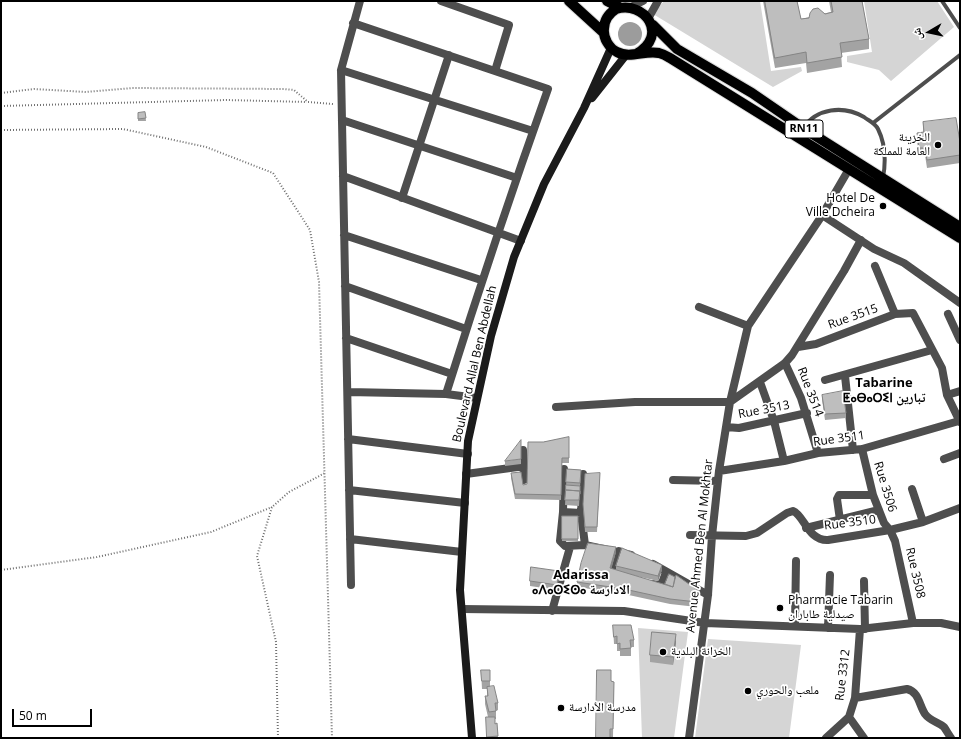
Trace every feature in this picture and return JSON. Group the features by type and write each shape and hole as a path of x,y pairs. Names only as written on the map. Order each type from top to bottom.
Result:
{"main road":[{"path":"569,1 604,33 609,46 617,52 631,55 644,50 650,43 653,34 651,21"},
{"path":"607,1 619,7 633,6"},
{"name":"RN11","path":"633,6 644,11 651,21 677,49 752,93 803,128 960,227"},
{"path":"604,33 607,18 619,7"},
{"name":"RN11","path":"631,55 660,53 670,58 960,238"}],"street":[{"path":"351,585 341,70 360,1"},
{"path":"441,1 509,25 495,71"},
{"path":"633,6 643,1"},
{"path":"651,21 658,1"},
{"path":"353,23 548,89 499,233 481,280 446,394"},
{"name":"Boulevard Allal Ben Abdellah","path":"472,738 460,590 468,441 503,292 521,241 544,184 584,108 611,48 609,46"},
{"path":"402,198 449,55"},
{"name":"Boulevard Allal Ben Abdellah","path":"584,108 631,55"},
{"path":"341,70 533,131"},
{"path":"342,120 517,178"},
{"path":"699,307 748,326 822,215 849,170"},
{"path":"343,176 521,241"},
{"path":"822,215 874,249 904,263 960,302"},
{"path":"344,235 481,280"},
{"path":"556,407 635,402 730,402 785,363 798,347 861,240"},
{"path":"875,266 895,314"},
{"path":"345,286 466,329"},
{"name":"Rue 3515","path":"798,347 816,344 895,314 910,313 916,316 932,350"},
{"path":"948,314 960,340"},
{"name":"Avenue Ahmed Ben Al Mokhtar","path":"689,738 705,623 719,471 730,402 748,326"},
{"path":"346,338 452,374"},
{"path":"825,380 845,376 932,350 945,376 947,395 960,422"},
{"name":"Rue 3514","path":"785,363 807,413 818,453"},
{"path":"845,376 853,450"},
{"path":"760,382 774,421 784,461"},
{"path":"947,395 960,391"},
{"path":"348,392 446,394 477,398"},
{"name":"Rue 3513","path":"726,427 739,428 807,413"},
{"name":"Rue 3511","path":"719,471 784,461 818,453 862,449 960,422"},
{"path":"348,439 468,454"},
{"name":"Rue 3506","path":"862,449 879,510 884,523 890,530"},
{"path":"523,450 525,466 524,480"},
{"path":"944,459 960,453"},
{"path":"466,474 525,466"},
{"path":"564,470 563,512 560,541 568,546 585,545 619,551 641,558 708,596"},
{"path":"583,474 582,513 585,545"},
{"path":"673,480 718,481"},
{"path":"912,489 923,522"},
{"path":"350,490 465,503"},
{"path":"840,520 837,499 839,495 874,495"},
{"name":"Rue 3510","path":"712,536 746,536 757,533 787,513 793,511 798,515 806,528 823,541 890,530 923,522 960,508"},
{"path":"806,528 879,510"},
{"path":"563,512 582,513"},
{"name":"Rue 3508","path":"890,530 898,552 913,623"},
{"path":"690,535 712,536"},
{"path":"350,539 462,552"},
{"path":"552,611 568,546"},
{"path":"619,551 613,572 630,577"},
{"path":"795,625 796,561"},
{"path":"642,580 658,585 662,582 666,572"},
{"path":"828,628 830,575"},
{"name":"Rue 3312","path":"826,738 849,717 855,698 863,629 864,580"},
{"path":"462,609 624,611 705,623 795,625 828,628 863,629 913,623 941,623 960,626"},
{"path":"855,698 907,689 912,690 916,694 926,714 935,723 944,727 951,738"},
{"path":"849,717 864,738"}],"lane":[{"path":"942,1 960,28"},
{"path":"873,123 960,55"},
{"path":"803,128 810,118 832,110 846,110 873,123 878,129 885,152 883,178"}],"path":[{"path":"1,93 34,89 86,92 132,88 284,89 294,90 308,102"},
{"path":"1,106 226,100 342,104"},
{"path":"1,130 123,129 206,147 273,173 310,230 319,282 332,738"},
{"path":"1,570 97,557 210,532 272,506 289,492 325,473"},
{"path":"272,506 257,556 276,642 278,738"}],"shaded area":[{"path":"664,1 760,1 771,71 801,67 802,71 773,87 653,14"},
{"path":"864,1 937,1 954,27 891,81 879,70 847,62 847,56 872,52"},
{"path":"630,22 635,23 641,29 641,39 635,45 630,46 625,45 619,39 618,34 619,29 625,23"},
{"path":"638,628 688,632 674,738 642,738"},
{"name":"ملعب والحوري","path":"708,639 801,645 789,738 695,738"}],"building":[{"path":"765,1 797,1 801,19 809,18 813,9 818,8 825,14 833,12 831,1 862,1 869,39 840,43 842,57 807,63 806,52 775,58"},
{"path":"145,112 146,118 138,119 138,113"},
{"name":"الخزينة العامة للمملكة","path":"956,118 960,142 960,155 927,160 925,148 919,148 917,133 924,132 923,122"},
{"path":"843,391 846,413 825,414 822,395"},
{"path":"569,437 569,458 562,458 561,495 515,494 511,473 521,472 523,485 527,484 528,442 543,442"},
{"path":"521,440 521,459 505,461"},
{"path":"567,469 581,470 580,483 566,482"},
{"path":"600,473 597,527 585,527 583,504 585,474"},
{"path":"566,485 580,486 580,491 566,490"},
{"path":"566,490 580,491 579,500 565,500"},
{"path":"562,516 578,516 578,539 562,539"},
{"path":"588,543 616,547 610,568 673,587 676,575 699,591 697,602 670,599 624,589 577,582 581,563"},
{"path":"622,548 662,565 658,576 616,566"},
{"path":"531,567 559,571 557,585 530,581"},
{"path":"669,574 675,577 673,587 665,584"},
{"path":"613,625 631,625 634,640 630,640 631,648 620,649 620,643 617,644 617,636 614,637"},
{"name":"الخزانة البلدية","path":"652,632 676,634 673,657 650,655"},
{"path":"481,670 490,670 490,681 482,681"},
{"path":"597,670 611,670 611,681 614,682 613,729 610,729 610,738 596,738"},
{"path":"494,686 498,703 495,703 496,711 489,712 485,696 488,696 487,687"},
{"path":"486,717 495,717 498,736 487,737"}],"place":[{"name":"الخزينة العامة للمملكة","path":"938,145"},
{"name":"Hotel De Ville Dcheira","path":"883,206"},
{"name":"Pharmacie Tabarin صيدلية طاباران","path":"780,608"},
{"name":"الخزانة البلدية","path":"663,652"},
{"name":"ملعب والحوري","path":"748,691"},
{"name":"مدرسة الأدارسة","path":"561,708"}],"district":[{"name":"Tabarine ⵟⴰⴱⴰⵔⵉⵏ تبارين","path":"884,390"},
{"name":"Adarissa ⴰⴷⴰⵔⵉⵙⴰ الادارسة","path":"581,582"}]}
